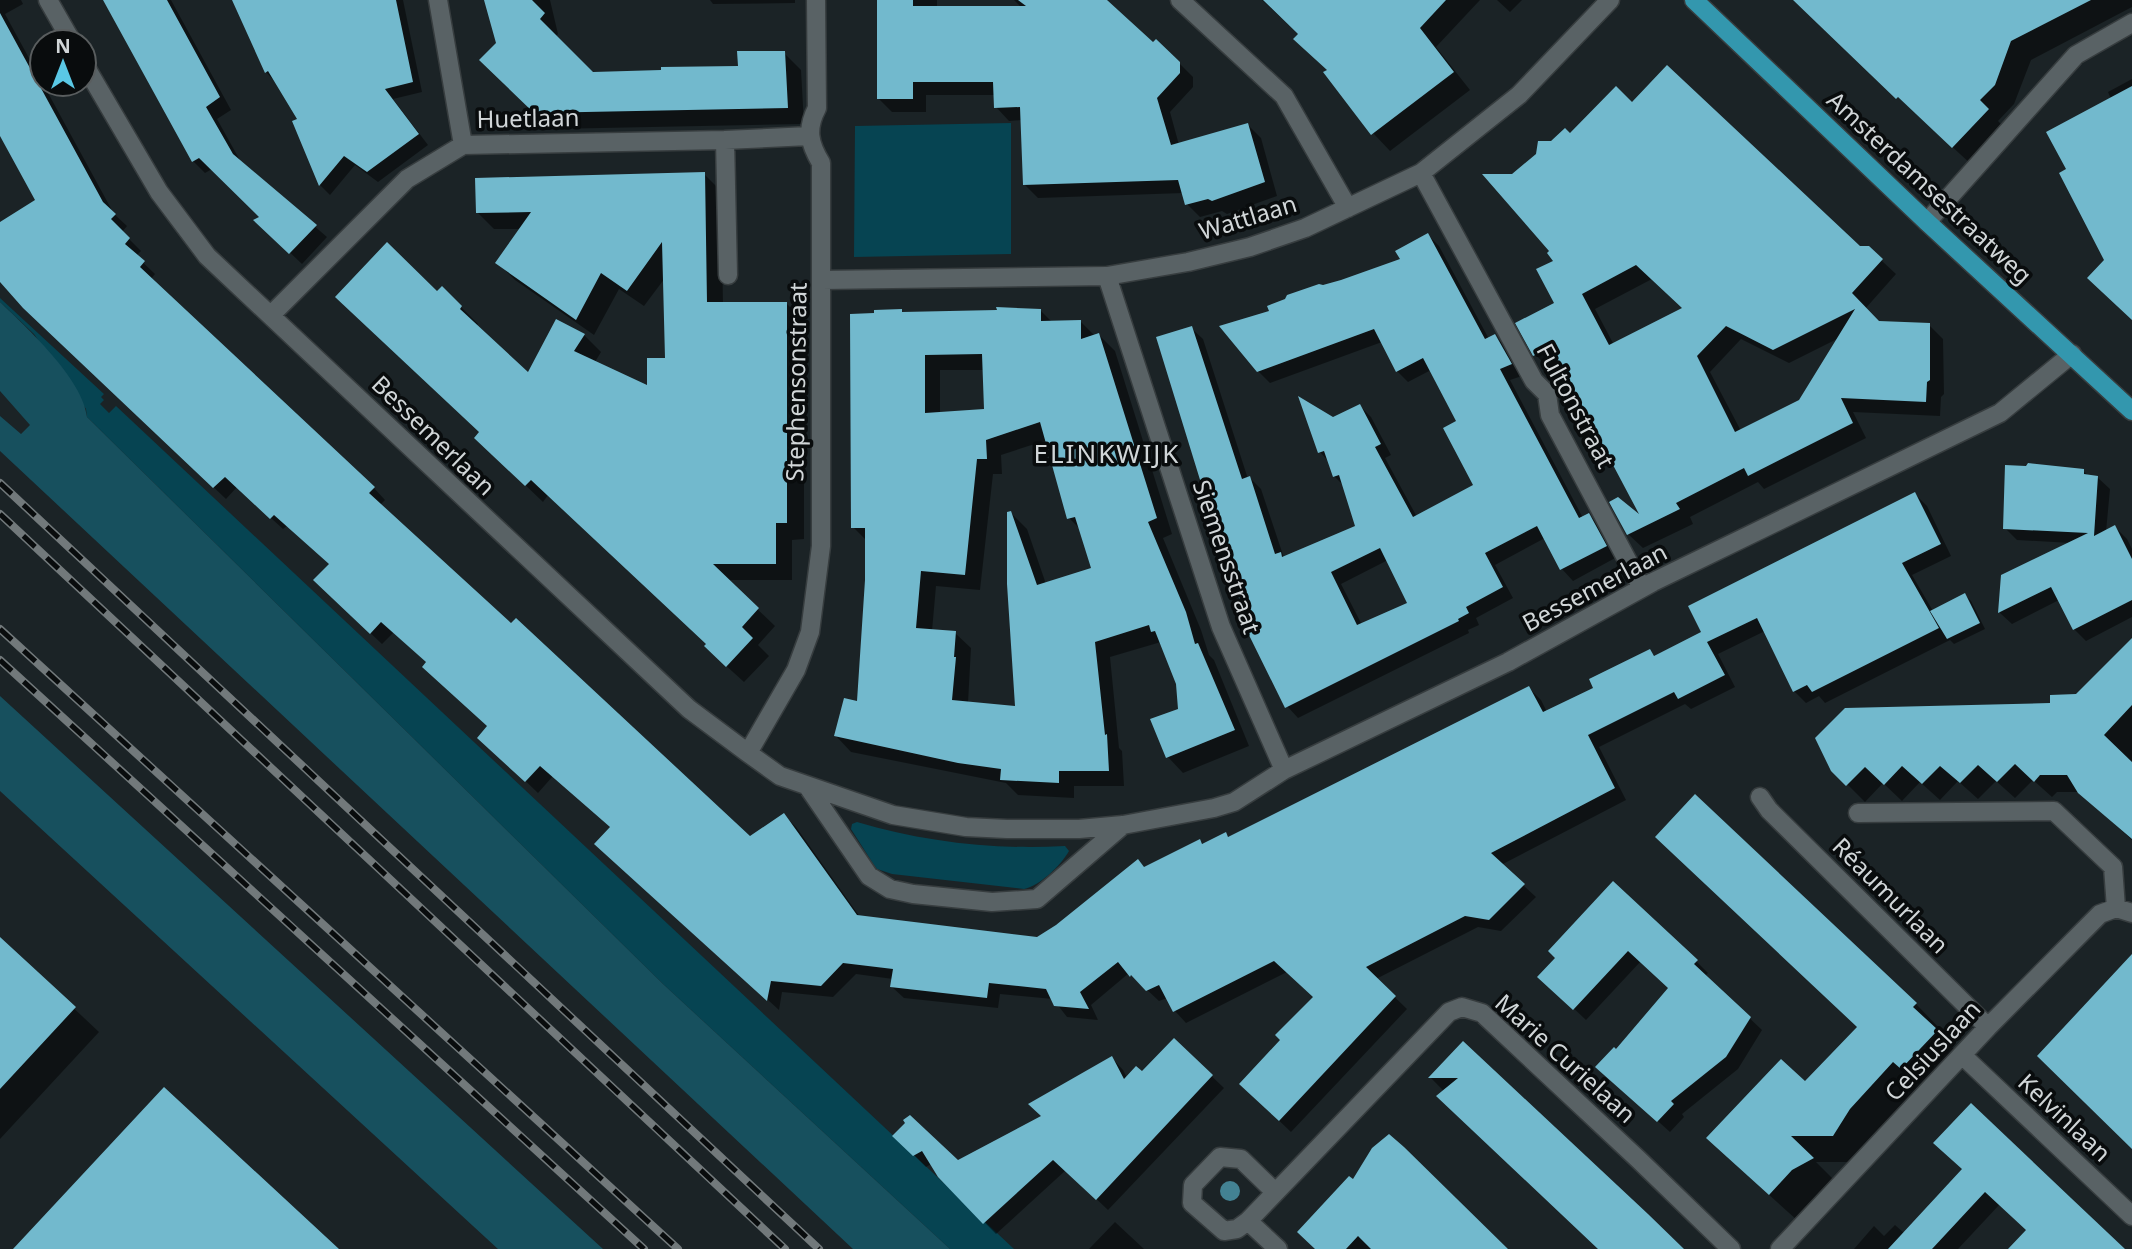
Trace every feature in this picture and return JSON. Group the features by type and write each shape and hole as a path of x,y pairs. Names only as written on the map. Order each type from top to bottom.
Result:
{"main road":[{"name":"Amsterdamsestraatweg","path":"1694,0 1927,222 2132,411"}],"street":[{"path":"48,0 64,28"},
{"path":"438,0 463,145"},
{"path":"809,136 810,121 817,108 816,0"},
{"path":"1180,0 1284,96 1348,208"},
{"name":"Wattlaan","path":"822,280 1107,276 1188,262 1250,247 1305,228 1421,173 1519,94 1609,0"},
{"path":"1927,222 2076,55 2132,23"},
{"name":"Bessemerlaan","path":"98,88 159,192 207,256 690,709 780,776 893,815 966,827 1067,829 1123,825 1234,802 1284,770 1508,662 1642,588 2000,412 2072,354"},
{"name":"Huetlaan","path":"271,315 407,179 463,145 809,136"},
{"name":"Stephensonstraat","path":"748,753 796,670 810,632 821,546 821,163 809,136"},
{"path":"724,140 728,275"},
{"name":"Fultonstraat","path":"1421,173 1534,381 1547,394 1550,415 1642,588"},
{"name":"Siemensstraat","path":"1107,276 1221,627 1284,770"},
{"path":"808,787 869,876 890,889 913,894 992,902 1037,900 1123,825"},
{"name":"Réaumurlaan","path":"1760,797 1769,810 1988,1027"},
{"name":"Réaumurlaan","path":"1858,813 2054,811 2113,866 2124,911"},
{"name":"Celsiuslaan","path":"1780,1249 1988,1027 2100,914 2124,911"},
{"name":"Marie Curielaan","path":"1248,1221 1449,1012 1462,1007 1482,1013 1731,1249"},
{"name":"Kelvinlaan","path":"1963,1056 2132,1216"},
{"path":"1275,1192 1241,1158 1220,1157 1193,1185 1192,1203 1224,1231 1237,1229 1248,1221 1278,1249"}],"shaded area":[{"path":"1011,123 1011,254 854,257 855,126"},
{"path":"0,298 104,394 101,397 104,400 100,404 109,413 116,406 1014,1249 950,1249 663,984 87,417 86,409 34,334 0,302"},
{"path":"0,302 65,371 76,387 87,417 663,984 950,1249 853,1249 0,451 0,416 21,434 30,425 0,391"},
{"path":"0,696 603,1249 498,1249 0,791"},
{"path":"857,822 908,835 960,843 1012,847 1065,846 1069,851 1050,874 1037,884 1024,889 892,874 877,869 874,865 851,829 852,824"}],"building":[{"path":"103,0 167,0 220,97 206,107 233,154 317,225 289,254 253,220 259,217 199,158 192,162"},
{"path":"232,0 396,0 413,82 385,89 419,134 367,172 344,156 319,186 292,121 297,119 268,71 265,73"},
{"path":"484,0 532,0 545,13 540,19 593,72 661,70 661,67 738,66 737,51 785,51 788,108 534,113 479,60 496,43"},
{"path":"877,0 913,0 913,6 1026,6 1018,0 1107,0 1153,42 1156,39 1180,62 1180,73 1157,98 1171,145 1248,123 1265,182 1212,201 1208,199 1185,205 1178,180 1023,185 1020,107 994,108 993,82 913,82 913,99 877,99"},
{"path":"1263,0 1446,0 1420,28 1454,72 1371,135 1323,72 1327,70 1293,39 1298,34"},
{"path":"1793,0 2091,0 2011,41 1995,85 1980,100 1989,109 1952,148 1898,97 1896,99"},
{"path":"0,13 28,64 28,98 46,98 103,202 116,214 111,219 130,238 125,244 145,261 140,267 375,487 369,493 511,623 516,618 750,836 784,813 857,915 1037,937 1056,925 1138,859 1144,867 1200,839 1202,844 1226,832 1228,837 1529,686 1543,712 1593,688 1589,679 1650,649 1654,656 1701,632 1688,606 1915,492 1941,544 1902,563 1939,628 1812,692 1807,685 1793,692 1757,618 1707,642 1725,675 1678,699 1674,692 1588,735 1615,788 1491,853 1525,884 1489,920 1465,916 1366,967 1396,996 1279,1121 1239,1084 1280,1040 1275,1035 1313,997 1274,961 1173,1012 1159,985 1146,991 1118,962 1080,992 1089,1009 1054,1006 1046,989 989,983 987,998 890,987 893,969 843,963 821,986 771,981 767,1001 594,844 610,827 540,766 525,782 477,738 487,726 422,667 426,662 381,622 370,634 313,580 329,564 274,515 270,519 225,477 213,488 23,308 0,282 0,222 35,200 0,136"},
{"path":"1667,65 1860,246 1869,246 1883,259 1852,293 1879,321 1930,323 1930,380 1927,382 1926,402 1841,398 1853,423 1748,476 1744,468 1676,503 1680,509 1627,535 1609,502 1618,497 1639,514 1551,348 1533,356 1515,323 1554,303 1536,269 1553,261 1547,253 1549,251 1482,174 1512,174 1536,154 1538,141 1551,141 1565,128 1570,133 1616,86 1632,102","holes":["1636,265 1682,308 1609,345 1582,294","1855,309 1799,400 1735,432 1697,356 1726,326 1773,350"]},
{"path":"2132,86 2132,320 2087,278 2104,260 2059,173 2066,169 2046,132"},
{"path":"705,172 707,302 787,302 787,523 776,523 776,564 713,564 759,608 742,627 753,638 726,667 704,646 706,644 531,480 525,486 474,438 479,432 335,297 387,242 437,291 442,286 462,306 460,309 528,372 556,319 585,334 574,351 647,385 647,358 665,358 662,242 627,291 601,273 576,320 495,263 531,212 476,213 475,178"},
{"path":"1428,233 1485,339 1495,334 1512,364 1500,369 1579,518 1589,513 1607,546 1560,570 1537,526 1485,553 1503,587 1466,607 1469,613 1458,619 1459,621 1285,708 1246,629 1156,337 1192,326 1242,479 1250,476 1275,554 1281,552 1282,557 1355,526 1339,475 1333,477 1324,451 1318,453 1298,396 1333,417 1360,404 1381,444 1375,447 1413,517 1473,485 1443,428 1456,421 1423,358 1396,372 1374,329 1257,372 1219,326 1269,311 1267,306 1285,299 1287,295 1400,259 1395,251","holes":["1380,548 1407,603 1357,625 1331,572"]},
{"path":"996,307 1041,309 1041,321 1081,320 1081,339 1099,333 1157,518 1148,522 1186,612 1195,644 1198,643 1235,730 1166,758 1150,719 1178,709 1176,684 1155,631 1151,632 1149,625 1095,642 1109,771 1059,771 1059,783 1000,780 1001,769 958,763 834,736 844,698 857,701 865,580 865,528 851,528 850,314 902,309 902,312 997,310","holes":["982,354 984,409 925,413 925,355","1040,422 1067,519 1075,517 1091,568 1037,585 1011,511 1007,512 1007,584 1015,706 952,700 956,631 916,628 921,571 965,575 977,459 987,459 986,440"]},
{"path":"2028,463 2084,469 2084,474 2098,476 2094,536 2115,525 2132,559 2132,600 2073,630 2051,587 1998,613 2001,575 2088,533 2003,529 2005,465 2026,466"},
{"path":"1965,593 1980,623 1947,639 1930,611"},
{"path":"2132,638 2132,705 2104,735 2132,762 2132,839 2078,793 2067,775 2040,775 2034,782 2015,764 1997,782 1978,765 1960,783 1940,766 1922,784 1902,766 1884,785 1865,767 1846,786 1831,771 1815,738 1845,708 2050,703 2050,695 2076,694"},
{"path":"1695,794 1917,1003 1913,1007 1938,1030 1901,1069 1893,1062 1850,1109 1833,1136 1791,1136 1814,1158 1792,1170 1769,1195 1706,1138 1781,1059 1805,1081 1857,1027 1655,837"},
{"path":"1613,881 1698,960 1694,964 1751,1017 1726,1057 1671,1101 1674,1104 1657,1122 1595,1067 1614,1047 1616,1049 1668,988 1628,951 1573,1010 1537,977 1555,958 1548,951"},
{"path":"0,937 76,1007 0,1089"},
{"path":"2132,954 2132,1149 2037,1056"},
{"path":"1174,1038 1213,1075 1096,1200 1053,1160 983,1224 938,1177 922,1151 913,1156 892,1136 910,1115 958,1160 1041,1116 1028,1104 1112,1056 1124,1079 1136,1066 1142,1071"},
{"path":"1463,1041 1684,1249 1598,1249 1436,1096 1458,1078 1428,1078"},
{"path":"164,1087 339,1249 13,1249"},
{"path":"1971,1103 2125,1249 2008,1249 2026,1230 1985,1192 1932,1249 1888,1249 1962,1169 1933,1143"},
{"path":"1389,1134 1508,1249 1371,1249 1358,1236 1346,1249 1315,1249 1297,1232 1349,1176 1353,1179 1372,1148"}],"railway":[{"path":"0,483 819,1249"},
{"path":"0,514 785,1249"},
{"path":"0,629 678,1249"},
{"path":"0,660 644,1249"}],"district":[{"name":"ELINKWIJK","path":"1107,454"}]}
